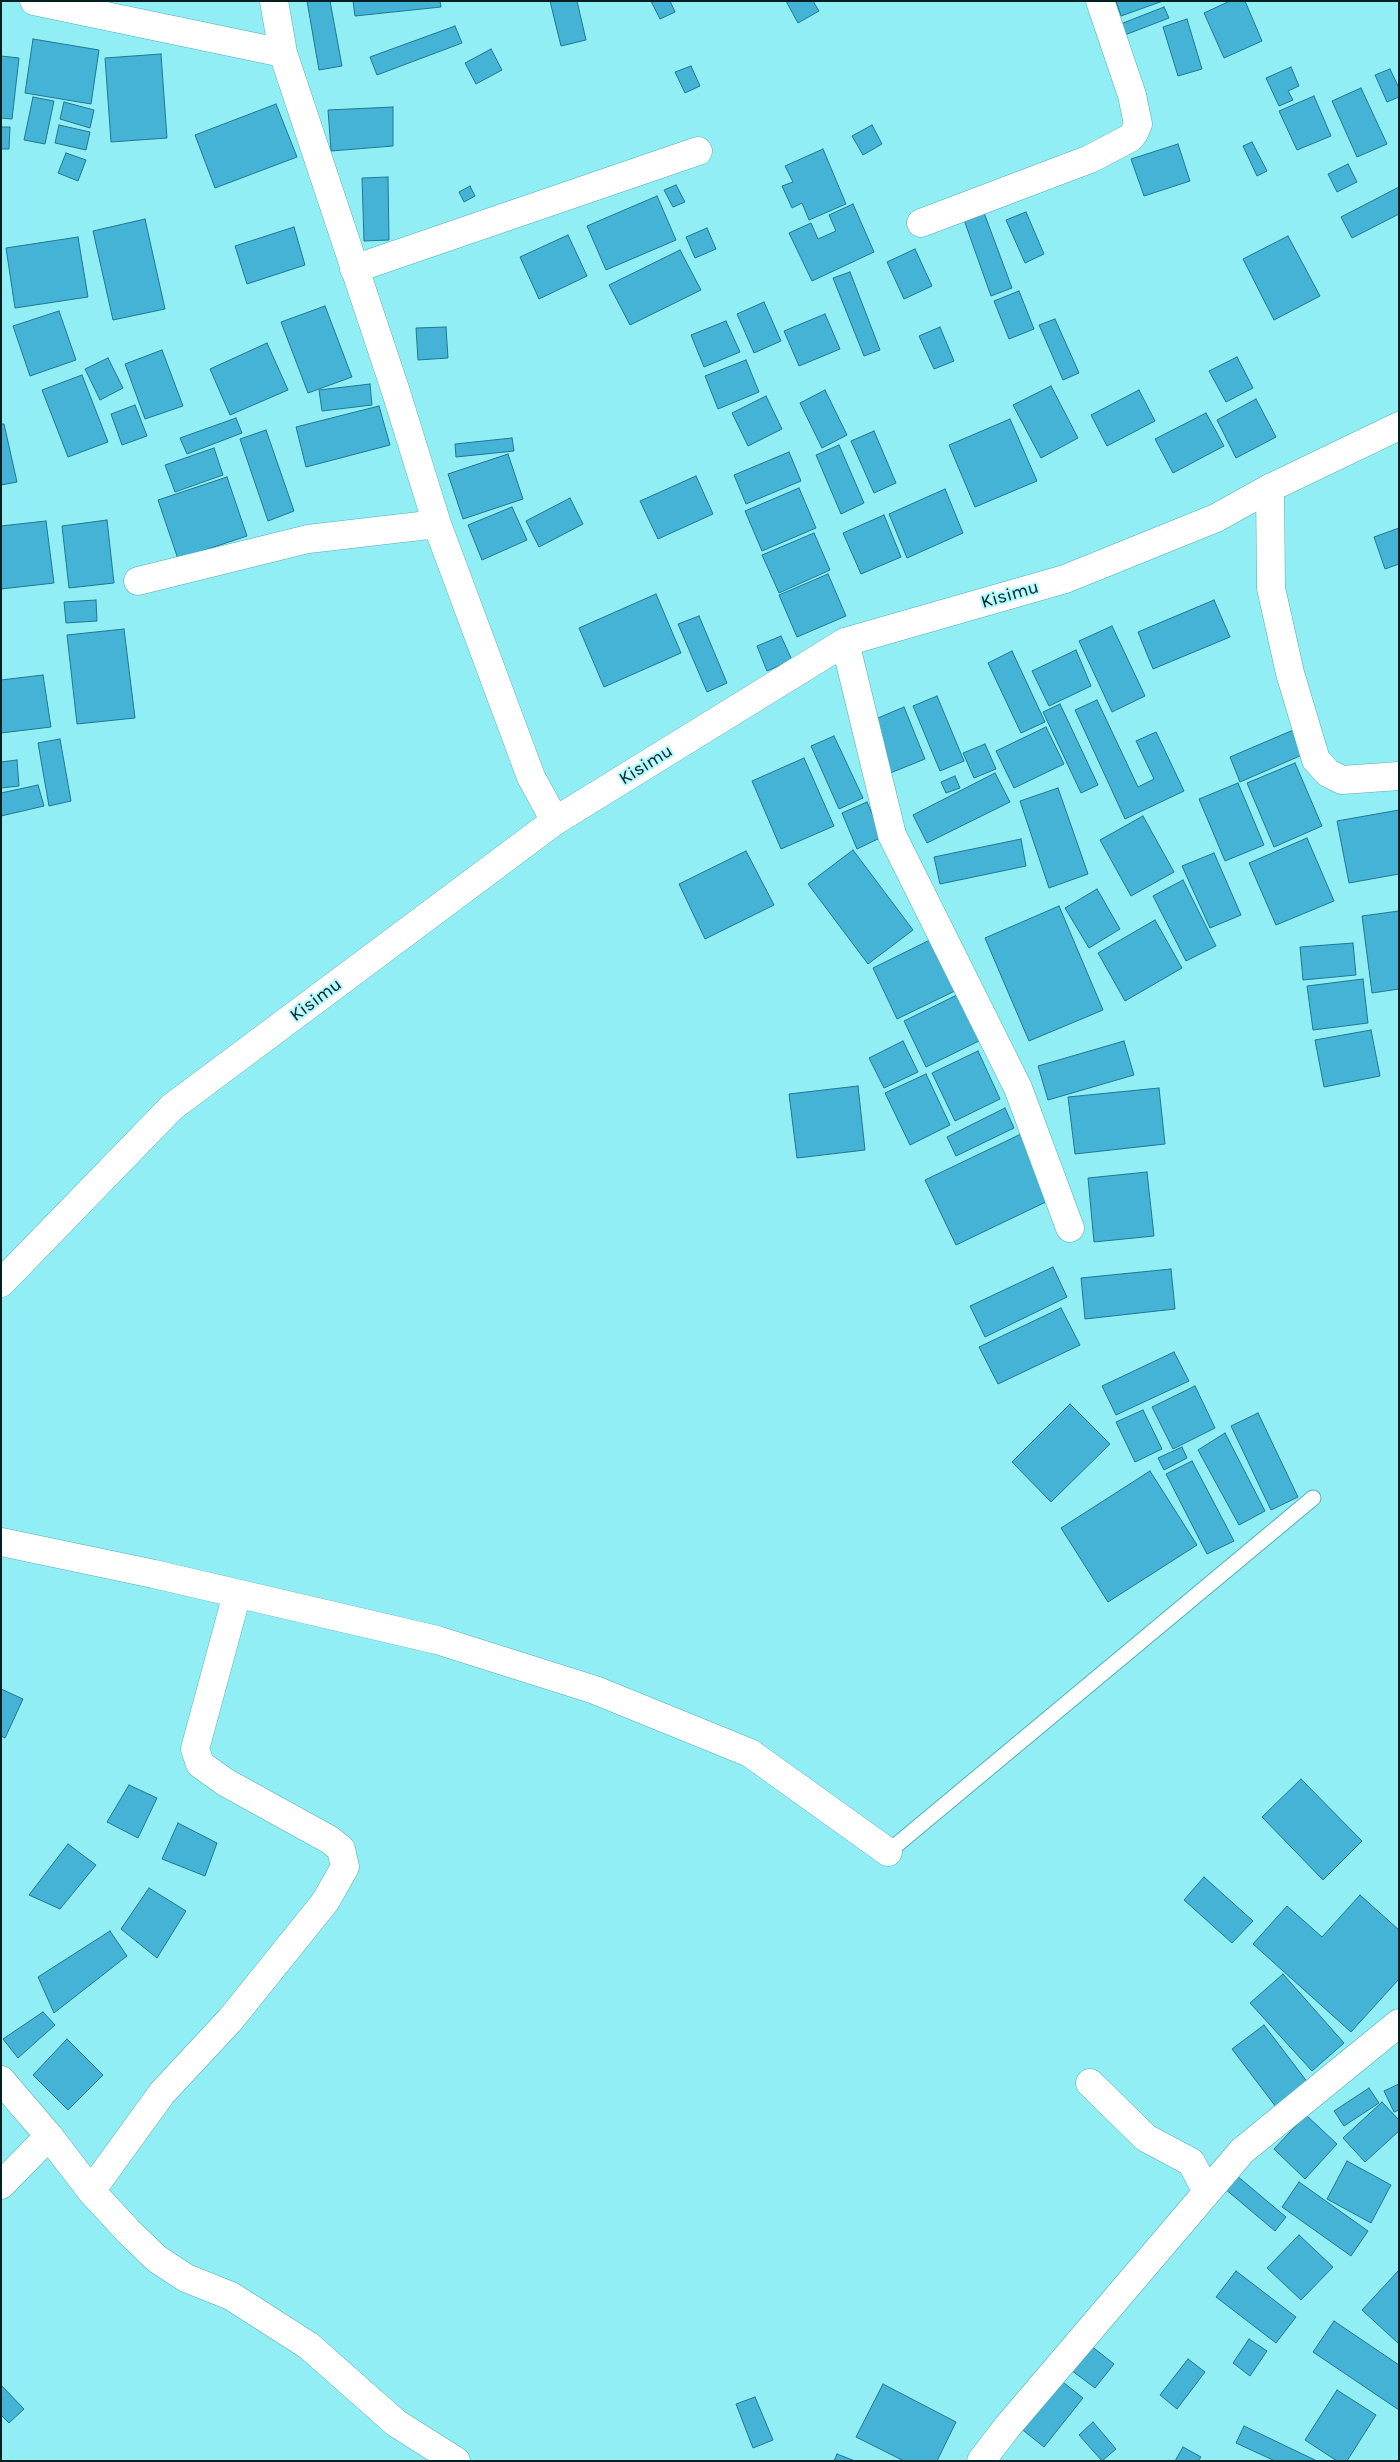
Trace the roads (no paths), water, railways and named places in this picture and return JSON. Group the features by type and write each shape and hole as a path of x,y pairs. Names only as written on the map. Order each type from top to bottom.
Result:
{"street":[{"path":"34,1 283,52"},
{"path":"274,1 283,52 396,392 437,524 531,777 555,821"},
{"path":"922,223 1090,159 1130,138 1138,124 1132,95 1100,1"},
{"path":"354,269 698,151"},
{"name":"Kisimu","path":"1,1283 172,1108 555,821 845,642 1065,579 1216,518 1270,488 1399,426"},
{"path":"1270,488 1271,588 1290,673 1316,760 1328,773 1342,780 1399,776"},
{"path":"138,581 308,539 437,524"},
{"path":"845,642 892,835 1018,1088 1070,1228"},
{"path":"1,1542 437,1640 595,1690 750,1753 888,1852"},
{"path":"91,2191 162,2093 230,2020 325,1902 345,1867 342,1850 330,1840 225,1782 200,1764 195,1749 237,1594"},
{"path":"981,2461 1008,2426 1242,2151 1399,2023"},
{"path":"1,2080 49,2136 91,2191 129,2232 157,2258 186,2278 231,2296 309,2346 396,2423 456,2461"},
{"path":"1090,2084 1146,2138 1191,2162 1207,2192"},
{"path":"1,2185 49,2136"}],"lane":[{"path":"888,1852 1313,1498"}]}
